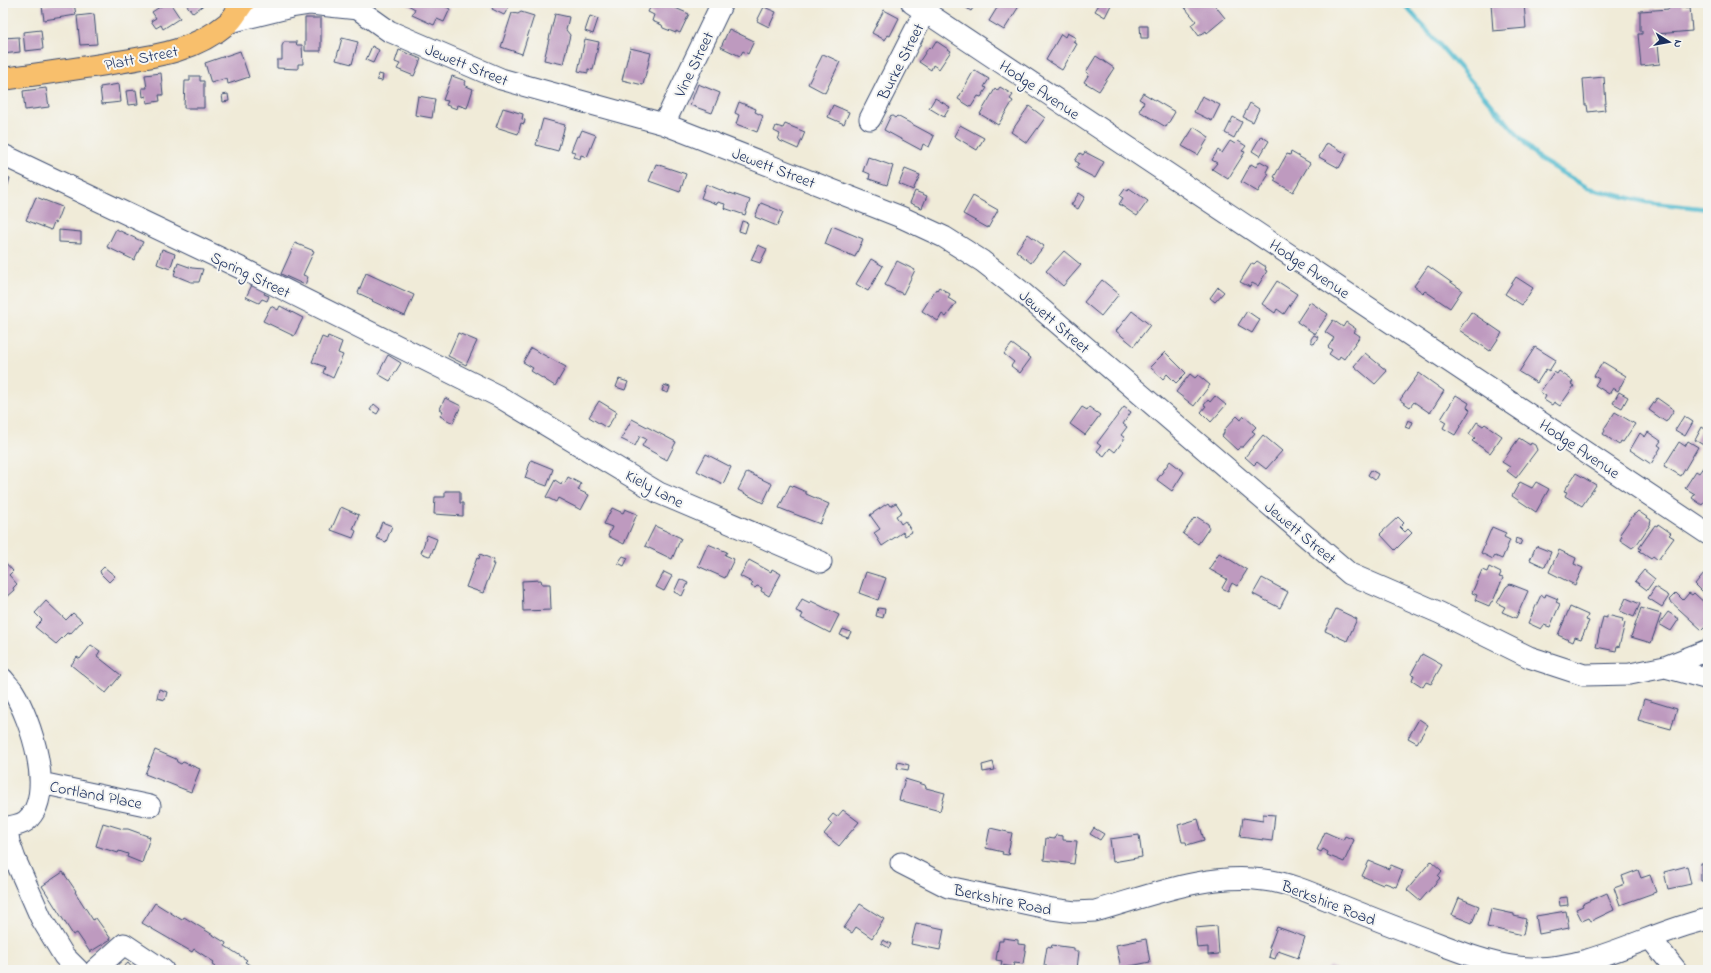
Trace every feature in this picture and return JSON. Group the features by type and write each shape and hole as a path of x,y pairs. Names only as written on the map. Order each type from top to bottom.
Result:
{"main road":[{"path":"230,22 243,3"},
{"name":"Platt Street","path":"3,79 91,67 167,54 194,45 230,22"}],"street":[{"name":"Vine Street","path":"664,124 722,3"},
{"name":"Platt Street","path":"230,22 292,6 310,4 358,5"},
{"name":"Jewett Street","path":"358,5 389,31 501,79 664,124 902,217 944,237 982,261 1018,289 1350,574 1440,613 1529,657 1584,675 1630,674 1665,667 1708,650"},
{"name":"Burke Street","path":"870,119 922,6"},
{"name":"Hodge Avenue","path":"922,6 1708,534"},
{"name":"Spring Street","path":"3,155 245,270 498,396"},
{"name":"Kiely Lane","path":"498,396 659,493 821,562"},
{"path":"1665,667 1708,678"},
{"path":"3,679 13,691 26,719 40,766 41,783 35,809 26,821 5,828 15,859 41,918 64,956 78,970"},
{"name":"Cortland Place","path":"41,783 150,806"},
{"name":"Berkshire Road","path":"901,863 948,887 1052,909 1075,912 1095,912 1215,879 1244,878 1264,880 1302,889 1393,927 1486,961 1514,967 1533,968 1562,965 1620,949 1689,923 1708,919"},
{"path":"1650,938 1676,970"},
{"path":"95,970 124,944 163,970"}],"building":[{"path":"58,3 74,3 76,15 44,20 42,6"},
{"path":"166,3 170,3 180,18 163,29 161,25 156,28 151,21 156,18 152,12"},
{"path":"185,3 206,3 193,13"},
{"path":"409,3 439,3 450,9 444,22 437,19 434,25 412,15 415,9 408,5"},
{"path":"495,3 511,3 504,15 492,9"},
{"path":"659,3 664,3 689,14 680,33 663,28 662,25 652,21 654,15 648,12 652,4 658,7"},
{"path":"959,3 976,3 971,11"},
{"path":"1000,3 1021,3 1004,30 989,21"},
{"path":"1100,3 1108,3 1111,5 1105,17 1095,11"},
{"path":"1181,3 1213,3 1225,18 1207,33 1206,31 1199,36 1191,25 1196,21"},
{"path":"1491,3 1524,3 1526,28 1493,31"},
{"path":"1668,3 1682,3 1682,8 1690,7 1692,31 1657,34 1660,64 1641,66 1638,34 1642,34 1642,31 1640,31 1640,11 1669,9"},
{"path":"764,7 776,12 769,27 757,21"},
{"path":"884,10 899,18 890,36 888,35 885,40 872,33"},
{"path":"521,12 534,16 522,54 501,47 512,13 518,14"},
{"path":"94,14 97,44 80,45 77,16"},
{"path":"555,14 569,17 566,30 570,35 563,64 544,60"},
{"path":"590,16 598,19 593,34 585,31"},
{"path":"305,18 321,18 321,51 305,51"},
{"path":"1140,26 1148,26 1148,38 1141,38"},
{"path":"729,29 754,41 748,54 743,51 740,56 721,47"},
{"path":"41,30 43,49 25,51 23,32"},
{"path":"1067,33 1076,38 1073,42 1077,44 1062,70 1046,60 1061,34 1065,37"},
{"path":"19,37 20,52 3,54 3,38"},
{"path":"342,38 358,42 352,64 336,60"},
{"path":"585,39 599,42 593,70 588,69 588,73 578,71"},
{"path":"936,41 951,51 939,69 933,65 931,70 919,62 929,47 931,49"},
{"path":"284,42 297,42 296,45 302,45 303,64 298,64 298,69 277,68 277,60 282,60 282,46"},
{"path":"372,46 379,50 373,63 366,60"},
{"path":"630,48 651,53 643,85 622,80"},
{"path":"399,50 421,59 414,76 397,69 400,64 395,62"},
{"path":"240,51 249,77 228,84 227,78 211,83 205,63"},
{"path":"823,54 840,62 825,93 808,84"},
{"path":"1096,56 1114,68 1099,91 1084,82 1089,74 1086,72"},
{"path":"974,70 989,79 984,87 987,88 981,97 978,96 971,107 958,99"},
{"path":"161,73 163,95 159,95 160,101 147,103 146,96 143,97 142,88 147,88 145,75"},
{"path":"378,74 383,75 382,81 377,80"},
{"path":"190,76 200,76 200,81 204,81 204,108 184,108 185,81 190,81"},
{"path":"452,76 466,81 464,85 473,89 467,108 458,105 457,109 446,105 448,101 443,100"},
{"path":"1604,77 1605,110 1588,112 1587,105 1585,105 1583,79"},
{"path":"119,84 121,102 102,104 100,87"},
{"path":"698,84 720,93 712,113 690,105"},
{"path":"1000,87 1013,95 1010,99 1013,101 998,125 980,114 995,89 997,91"},
{"path":"46,88 49,107 25,110 23,91"},
{"path":"136,90 138,104 128,105 126,91"},
{"path":"1143,93 1175,112 1166,127 1139,111 1144,102 1139,99"},
{"path":"228,94 229,101 223,102 222,95"},
{"path":"418,96 435,99 432,118 415,115"},
{"path":"1202,96 1220,105 1212,121 1194,112"},
{"path":"935,98 950,107 944,117 929,108"},
{"path":"739,102 756,109 755,112 763,116 757,132 736,124 739,115 735,113"},
{"path":"1250,103 1259,109 1253,122 1243,117"},
{"path":"833,105 849,112 844,124 828,117"},
{"path":"1029,106 1045,118 1027,143 1011,132"},
{"path":"503,108 523,114 522,119 525,120 524,124 521,123 518,134 496,127"},
{"path":"891,115 895,118 897,116 934,136 929,147 923,144 921,150 884,130"},
{"path":"1233,117 1242,122 1234,138 1225,133"},
{"path":"543,119 565,125 558,151 536,145"},
{"path":"785,124 805,132 798,149 778,140 780,134 774,131 776,126 783,128"},
{"path":"960,125 984,138 977,150 954,136"},
{"path":"1194,127 1209,137 1198,155 1182,146"},
{"path":"582,130 596,135 587,157 581,155 580,159 573,157 575,152 571,151 577,136 579,137"},
{"path":"1261,136 1269,141 1260,156 1252,151"},
{"path":"1230,141 1235,144 1238,141 1246,146 1242,151 1245,152 1228,179 1212,169 1217,163 1212,160 1218,150 1222,153"},
{"path":"1327,143 1347,154 1339,168 1319,157"},
{"path":"1085,152 1104,162 1095,178 1076,168 1079,163 1075,161 1080,153 1083,155"},
{"path":"1291,152 1310,163 1293,192 1274,181 1276,178 1274,177 1287,154 1290,155"},
{"path":"868,157 893,166 887,185 869,179 870,174 863,171"},
{"path":"1260,161 1269,166 1266,172 1269,174 1258,192 1241,182 1251,164 1256,167"},
{"path":"656,164 686,174 680,192 649,181"},
{"path":"905,169 920,175 913,190 899,184"},
{"path":"3,176 10,178 3,201"},
{"path":"706,184 750,200 745,215 724,208 725,204 718,202 717,204 701,198"},
{"path":"1129,188 1148,201 1137,216 1119,204 1123,198 1120,196 1125,189 1128,191"},
{"path":"915,191 927,196 922,208 910,203"},
{"path":"1079,193 1085,197 1078,209 1071,205"},
{"path":"973,196 998,210 988,228 963,214"},
{"path":"36,197 62,207 56,223 54,222 51,230 26,220"},
{"path":"761,203 783,212 777,226 755,217"},
{"path":"742,221 748,223 745,233 739,231"},
{"path":"832,226 863,239 855,257 825,244"},
{"path":"116,229 143,242 134,260 107,247"},
{"path":"59,230 81,232 81,243 59,242"},
{"path":"1028,234 1044,246 1031,263 1016,251"},
{"path":"295,243 314,251 303,275 308,277 305,285 281,274"},
{"path":"758,245 767,249 760,263 751,260"},
{"path":"162,249 175,254 170,269 157,264"},
{"path":"1064,251 1081,265 1063,286 1046,271"},
{"path":"871,259 883,266 868,291 856,284"},
{"path":"897,261 915,270 903,294 885,285"},
{"path":"1257,261 1266,267 1265,270 1267,271 1258,286 1252,283 1250,287 1240,282 1252,263 1254,264"},
{"path":"178,263 192,268 203,269 199,282 191,282 174,275"},
{"path":"1428,266 1462,290 1450,308 1425,291 1423,293 1414,286"},
{"path":"366,273 414,295 405,316 358,293"},
{"path":"1516,277 1533,288 1522,305 1505,294"},
{"path":"1102,280 1119,294 1101,316 1084,302"},
{"path":"1277,281 1297,294 1284,314 1277,309 1275,313 1262,304"},
{"path":"253,283 266,290 264,294 269,296 267,301 262,299 259,303 246,297"},
{"path":"939,287 950,294 948,298 956,303 946,317 942,314 938,321 922,311 936,289 937,290"},
{"path":"1218,287 1224,292 1215,302 1210,298"},
{"path":"1310,302 1328,314 1315,334 1297,322"},
{"path":"271,306 278,310 280,306 303,318 294,336 263,321"},
{"path":"1132,311 1150,325 1134,346 1116,331"},
{"path":"1247,311 1260,320 1252,333 1238,325"},
{"path":"1471,312 1502,333 1490,351 1459,330"},
{"path":"1333,320 1343,327 1346,322 1356,329 1354,332 1360,336 1344,359 1340,356 1338,360 1329,354 1332,350 1328,347 1334,338 1325,332"},
{"path":"458,333 477,341 466,365 448,356"},
{"path":"1314,335 1318,337 1314,344 1311,342 1311,339"},
{"path":"328,336 342,342 338,353 343,355 333,378 323,373 325,367 312,362 322,337 327,339"},
{"path":"1012,344 1031,358 1020,373 1011,366 1014,362 1004,354"},
{"path":"1535,347 1556,360 1549,371 1546,369 1537,383 1519,372"},
{"path":"531,348 566,367 555,386 531,371 533,368 523,362"},
{"path":"1165,352 1186,373 1176,383 1167,374 1163,379 1150,367"},
{"path":"1365,353 1387,371 1375,384 1354,366"},
{"path":"388,355 401,363 390,381 378,374"},
{"path":"1603,362 1626,376 1618,391 1613,388 1609,394 1595,385 1599,379 1594,376"},
{"path":"1559,371 1573,381 1571,384 1574,386 1560,406 1554,402 1552,405 1544,400 1546,396 1540,392 1554,372 1557,374"},
{"path":"1419,373 1444,391 1430,413 1414,402 1410,407 1400,400"},
{"path":"1190,374 1195,378 1198,375 1210,385 1194,406 1176,392"},
{"path":"619,379 628,382 625,390 616,387"},
{"path":"664,385 670,387 668,393 662,391"},
{"path":"1619,392 1628,397 1622,408 1613,403"},
{"path":"1456,395 1469,403 1467,407 1470,410 1455,435 1443,428 1446,422 1441,419"},
{"path":"1215,396 1226,405 1211,422 1201,412 1206,406 1204,405 1208,400 1210,402"},
{"path":"445,398 461,406 453,423 440,416 443,411 440,409"},
{"path":"1657,398 1674,410 1666,422 1649,410"},
{"path":"599,401 617,412 607,428 589,417"},
{"path":"374,404 380,409 377,414 370,410"},
{"path":"1082,407 1087,410 1089,407 1100,415 1085,435 1070,424"},
{"path":"1124,407 1131,412 1123,424 1127,427 1121,435 1125,438 1115,452 1110,448 1104,456 1097,451 1101,446 1097,443"},
{"path":"1615,412 1635,424 1623,442 1621,441 1619,445 1603,434 1605,431 1604,429"},
{"path":"1237,416 1241,420 1244,416 1256,427 1252,431 1255,433 1243,447 1240,447 1237,450 1222,436 1224,430"},
{"path":"1684,416 1693,422 1685,436 1675,430"},
{"path":"632,419 676,442 667,460 642,446 646,439 640,436 635,446 621,439"},
{"path":"1408,420 1413,422 1410,429 1405,427"},
{"path":"1477,422 1483,426 1485,424 1502,436 1490,453 1472,441 1475,438 1469,434"},
{"path":"1702,427 1708,431 1708,441 1705,446 1695,440"},
{"path":"1648,432 1661,441 1658,445 1661,447 1651,464 1630,450 1640,433 1645,437"},
{"path":"1263,435 1282,451 1266,469 1257,462 1254,465 1245,457"},
{"path":"1519,438 1530,445 1531,443 1535,445 1537,450 1516,478 1507,471 1510,467 1502,462"},
{"path":"1688,441 1698,447 1681,476 1664,466 1679,442 1685,446"},
{"path":"706,454 731,467 723,484 697,471"},
{"path":"531,460 553,469 547,486 525,478"},
{"path":"1170,461 1184,472 1172,491 1157,480"},
{"path":"1704,466 1708,469 1708,497 1702,505 1692,498 1695,494 1685,488 1696,471 1699,473"},
{"path":"1371,470 1378,474 1375,480 1368,475"},
{"path":"747,472 772,484 763,503 738,490"},
{"path":"1576,473 1596,485 1582,506 1565,496 1567,492 1564,491"},
{"path":"568,477 581,484 578,490 589,495 581,510 558,498 556,502 546,497 555,480 561,484 562,482 565,483"},
{"path":"1520,482 1532,488 1536,482 1549,489 1536,512 1512,496"},
{"path":"790,485 829,504 820,524 779,508"},
{"path":"445,491 460,491 460,503 463,503 463,516 434,514 435,497 445,497"},
{"path":"888,503 890,506 896,503 902,512 896,516 901,524 905,521 912,532 905,536 903,532 882,546 874,533 880,529 870,515"},
{"path":"341,507 359,515 353,529 356,531 353,538 331,530"},
{"path":"612,508 623,513 625,509 637,514 624,544 608,536 612,527 604,524"},
{"path":"1638,511 1651,520 1650,525 1637,544 1632,548 1620,540 1622,536 1620,534 1634,514"},
{"path":"1197,517 1208,524 1209,528 1198,544 1183,534 1194,518 1195,519"},
{"path":"1398,517 1404,523 1400,527 1405,532 1408,529 1412,533 1395,550 1380,534"},
{"path":"382,522 392,526 386,542 376,538"},
{"path":"1658,524 1671,533 1669,535 1674,538 1658,560 1653,556 1651,559 1639,551 1641,549 1639,548 1655,525 1657,526"},
{"path":"655,526 681,538 672,559 645,546"},
{"path":"1492,527 1506,533 1504,537 1510,540 1502,559 1495,556 1493,559 1481,553"},
{"path":"427,535 437,539 431,555 429,556 421,553"},
{"path":"1516,538 1522,540 1520,545 1515,543"},
{"path":"708,544 727,552 725,555 734,559 725,578 698,566"},
{"path":"1536,546 1551,552 1545,567 1530,560"},
{"path":"1559,550 1576,558 1574,564 1583,568 1575,585 1549,572"},
{"path":"1219,553 1247,570 1237,586 1232,583 1228,591 1222,588 1227,579 1209,569"},
{"path":"480,554 494,560 492,564 494,564 483,593 466,587"},
{"path":"623,556 628,558 624,566 618,563"},
{"path":"3,560 13,571 9,575 17,584 13,588 14,590 5,598 3,596"},
{"path":"749,560 771,572 772,569 781,574 769,596 761,591 762,588 757,586 755,588 751,586 753,583 740,576"},
{"path":"104,567 115,576 109,582 100,571"},
{"path":"1489,567 1501,573 1499,577 1503,578 1493,601 1489,606 1475,600 1477,595 1472,593 1482,570 1487,572"},
{"path":"1644,570 1655,579 1647,590 1635,581"},
{"path":"664,572 672,576 664,591 656,587"},
{"path":"866,572 886,578 878,600 859,593"},
{"path":"1704,573 1708,576 1708,588 1704,593 1695,584"},
{"path":"1262,578 1288,592 1280,608 1253,594"},
{"path":"680,579 688,583 682,596 674,592"},
{"path":"541,580 542,584 550,584 551,610 523,611 522,581"},
{"path":"1510,584 1528,591 1516,618 1502,612 1505,607 1497,603 1506,587"},
{"path":"1655,587 1669,596 1662,607 1648,598"},
{"path":"1676,593 1683,600 1689,593 1692,595 1694,593 1708,606 1708,624 1702,630 1669,600"},
{"path":"1546,594 1558,599 1556,602 1560,604 1550,627 1544,625 1541,629 1528,623 1541,595 1545,597"},
{"path":"1626,598 1640,604 1634,617 1620,611"},
{"path":"802,599 810,603 811,601 839,615 830,633 801,618 803,614 796,611"},
{"path":"46,601 66,620 73,613 82,621 70,634 67,633 56,644 35,627 42,620 35,613"},
{"path":"1570,607 1588,615 1586,620 1589,621 1581,639 1575,637 1573,642 1558,635"},
{"path":"878,608 885,609 883,618 876,616"},
{"path":"1641,608 1661,614 1651,643 1631,637"},
{"path":"1336,609 1357,619 1347,641 1325,631"},
{"path":"1668,612 1679,619 1671,631 1659,624"},
{"path":"1607,615 1623,619 1622,622 1625,623 1619,647 1617,646 1616,651 1596,647 1603,617 1607,618"},
{"path":"843,629 851,632 848,638 840,635"},
{"path":"91,645 100,651 97,656 121,675 106,693 71,665 77,657 80,659"},
{"path":"1422,654 1442,665 1431,684 1426,682 1423,687 1412,680 1414,675 1411,674"},
{"path":"159,689 167,692 165,700 157,698"},
{"path":"1644,699 1677,709 1671,729 1638,720"},
{"path":"1419,719 1428,725 1417,743 1408,738"},
{"path":"155,750 176,759 177,762 181,764 183,762 200,769 191,792 145,774"},
{"path":"898,762 909,765 908,770 897,768"},
{"path":"993,762 995,770 983,772 982,765"},
{"path":"905,779 925,785 926,788 945,793 940,811 899,800"},
{"path":"843,810 859,822 839,846 824,834 832,824 828,820 833,814 837,817"},
{"path":"1263,814 1275,815 1272,841 1240,837 1243,818 1263,821"},
{"path":"1198,819 1204,840 1187,845 1186,842 1182,842 1178,825"},
{"path":"103,823 128,829 150,837 142,863 127,857 128,854 119,851 118,853 96,846"},
{"path":"990,828 1012,833 1008,853 1010,854 1002,854 1003,852 986,848"},
{"path":"1094,828 1104,834 1100,840 1090,834"},
{"path":"1325,832 1343,840 1345,836 1354,840 1344,862 1327,855 1328,852 1323,849 1321,852 1317,850"},
{"path":"1056,835 1063,836 1063,840 1077,841 1074,864 1044,860 1046,838 1055,839"},
{"path":"1139,835 1142,857 1113,862 1110,839"},
{"path":"1369,861 1389,869 1391,865 1403,870 1396,887 1385,883 1383,885 1362,876"},
{"path":"1431,861 1442,871 1438,876 1440,878 1420,901 1407,890"},
{"path":"1701,863 1708,863 1708,881 1701,881"},
{"path":"1687,866 1691,884 1668,889 1664,872"},
{"path":"1638,870 1641,878 1650,875 1656,892 1620,905 1614,888 1625,884 1622,876"},
{"path":"63,872 93,920 96,918 111,939 90,952 77,933 73,935 42,886"},
{"path":"1607,893 1614,910 1591,921 1589,918 1582,921 1576,909 1583,906 1582,904"},
{"path":"1567,897 1568,905 1560,906 1559,898"},
{"path":"1459,898 1479,906 1472,923 1452,915"},
{"path":"155,903 182,920 184,917 226,943 225,946 247,960 245,962 257,970 220,970 212,965 214,962 194,949 192,952 142,923"},
{"path":"860,904 884,919 872,938 856,927 852,933 844,928"},
{"path":"1491,909 1514,914 1514,916 1526,919 1523,935 1487,927"},
{"path":"1566,911 1569,928 1539,934 1536,916"},
{"path":"916,923 944,929 940,950 911,944"},
{"path":"1217,926 1219,954 1208,955 1208,947 1197,948 1195,928"},
{"path":"1277,927 1305,937 1298,958 1278,951 1275,959 1269,957 1271,949 1269,948"},
{"path":"1003,938 1018,940 1018,944 1026,945 1023,964 1014,963 1013,967 1001,965 1002,961 996,960 999,941 1003,941"},
{"path":"1146,939 1150,962 1121,968 1116,945"},
{"path":"883,940 891,944 889,948 881,943"},
{"path":"1052,945 1074,948 1074,951 1079,951 1077,969 1059,967 1058,970 1046,970 1046,965 1044,965 1047,947 1051,948"},
{"path":"128,963 134,970 120,970"},
{"path":"1329,966 1338,970 1326,970"}],"waterway":[{"path":"1403,3 1539,159 1588,188 1646,202 1708,209"}]}
